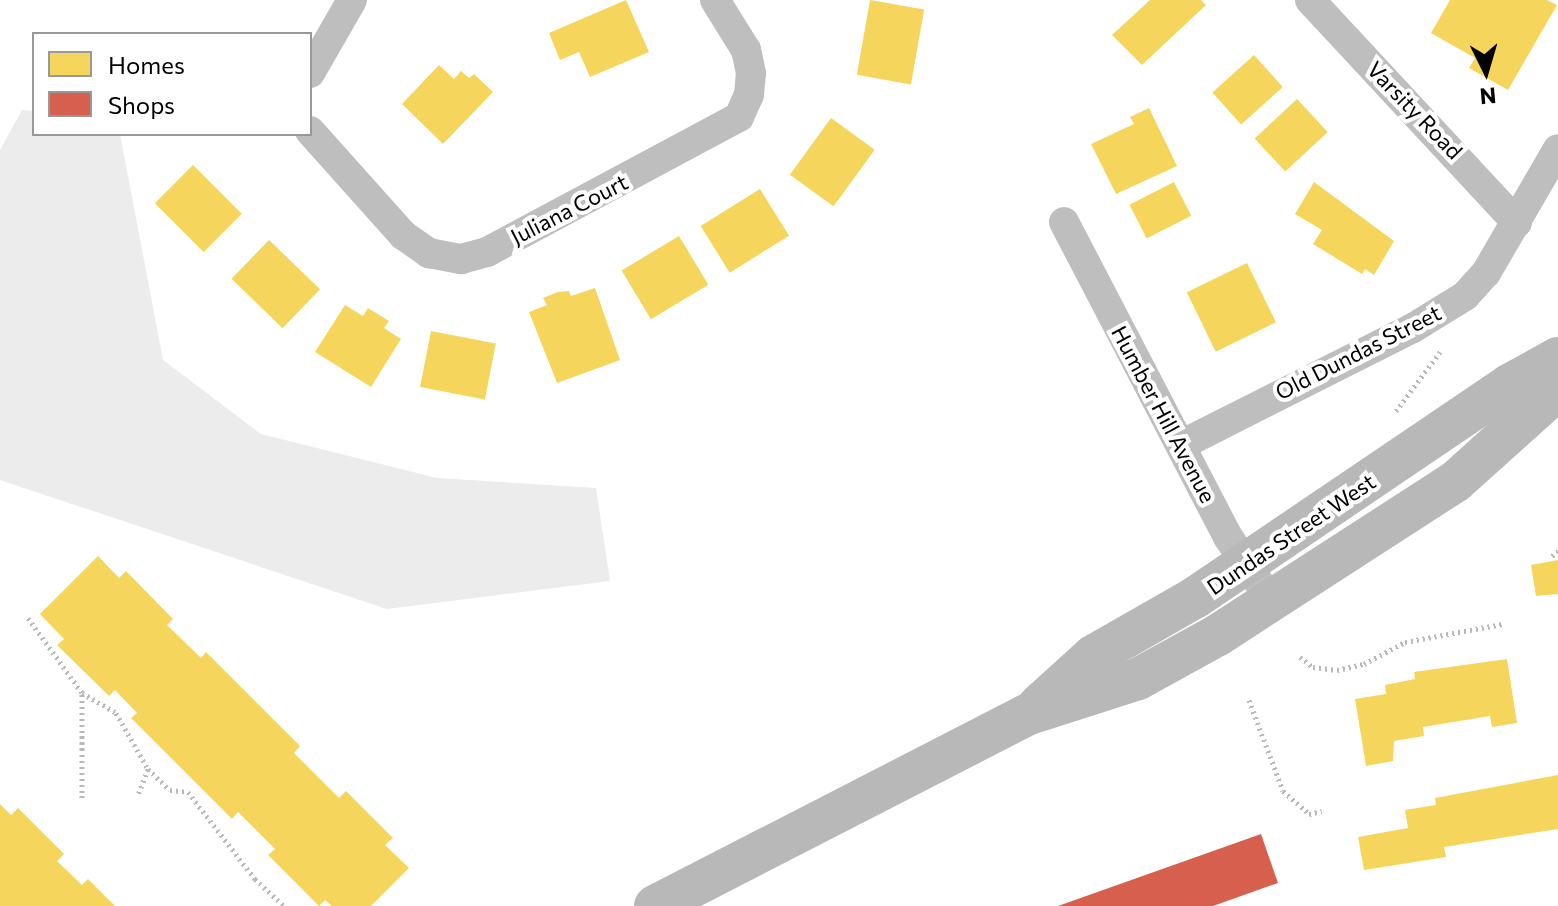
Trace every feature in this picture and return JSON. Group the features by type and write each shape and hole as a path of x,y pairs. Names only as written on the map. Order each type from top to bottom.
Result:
{"main road":[{"name":"Dundas Street West","path":"1029,714 1093,656 1247,565 1509,385 1558,358"},
{"name":"Dundas Street West","path":"655,906 1029,714 1138,679 1272,602 1456,481 1558,389"}],"street":[{"path":"312,70 352,0"},
{"name":"Juliana Court","path":"312,133 403,235 429,253 461,259 487,252 739,117 749,95 751,73 746,50 715,0"},
{"name":"Varsity Road","path":"1310,0 1517,223"},
{"name":"Old Dundas Street","path":"1181,445 1440,312 1486,273 1558,149"},
{"name":"Humber Hill Avenue","path":"1064,222 1181,445 1247,565 1272,602"}],"path":[{"path":"1392,416 1440,352"},
{"path":"1552,556 1558,551"},
{"path":"28,618 82,693 116,713 148,769 170,790 188,792 255,879 284,906"},
{"path":"1300,657 1313,667 1337,670 1364,664 1405,642 1502,624"},
{"path":"82,693 82,798"},
{"path":"1249,700 1283,791 1309,814 1322,811"},
{"path":"138,795 148,769"}],"shaded area":[{"path":"22,110 32,111 32,136 120,136 163,360 261,434 437,478 596,488 610,581 387,609 0,480 0,150"}],"building: Homes":[{"path":"626,0 649,52 590,77 579,52 560,60 549,33"},
{"path":"870,0 924,10 911,84 857,75"},
{"path":"1150,0 1201,0 1206,5 1142,65 1112,35"},
{"path":"1450,0 1547,0 1557,5 1508,90 1469,68 1475,58 1431,33"},
{"path":"1254,55 1283,87 1241,124 1212,92"},
{"path":"439,65 454,79 461,71 469,78 474,74 493,92 443,144 402,104"},
{"path":"1297,99 1328,132 1285,171 1255,139"},
{"path":"1149,108 1177,166 1116,194 1091,144 1134,124 1130,117"},
{"path":"831,118 875,150 834,206 790,175"},
{"path":"193,165 242,214 204,252 155,203"},
{"path":"1174,182 1191,216 1147,239 1129,205"},
{"path":"1314,182 1394,241 1374,275 1365,269 1362,274 1313,244 1322,230 1295,214"},
{"path":"760,189 789,236 730,273 701,226"},
{"path":"679,236 708,285 651,319 622,271"},
{"path":"269,240 320,289 283,328 231,279"},
{"path":"1247,263 1276,322 1216,352 1187,292"},
{"path":"595,288 620,360 557,383 529,312 547,305 543,298 558,292 569,291 571,296"},
{"path":"345,305 363,316 368,308 389,321 384,328 401,339 371,387 315,352"},
{"path":"431,331 496,344 485,400 420,387"},
{"path":"98,556 119,578 126,571 173,619 167,625 201,658 206,652 300,746 294,753 339,798 346,791 393,838 385,845 409,868 371,906 332,906 325,900 319,906 268,855 275,849 238,812 232,819 131,718 137,713 115,690 109,696 57,645 64,639 40,614"},
{"path":"1558,560 1558,594 1536,596 1531,565"},
{"path":"1507,659 1517,723 1492,727 1490,716 1423,727 1424,736 1394,741 1393,761 1366,766 1355,699 1386,694 1385,685 1415,679 1414,672"},
{"path":"1558,775 1558,829 1444,847 1446,857 1364,870 1358,837 1408,828 1405,810 1436,805 1435,798"},
{"path":"0,804 11,815 18,808 64,854 57,861 82,885 88,879 115,906 0,906"}],"building: Shops":[{"path":"1261,834 1278,883 1213,906 1058,906"}]}
